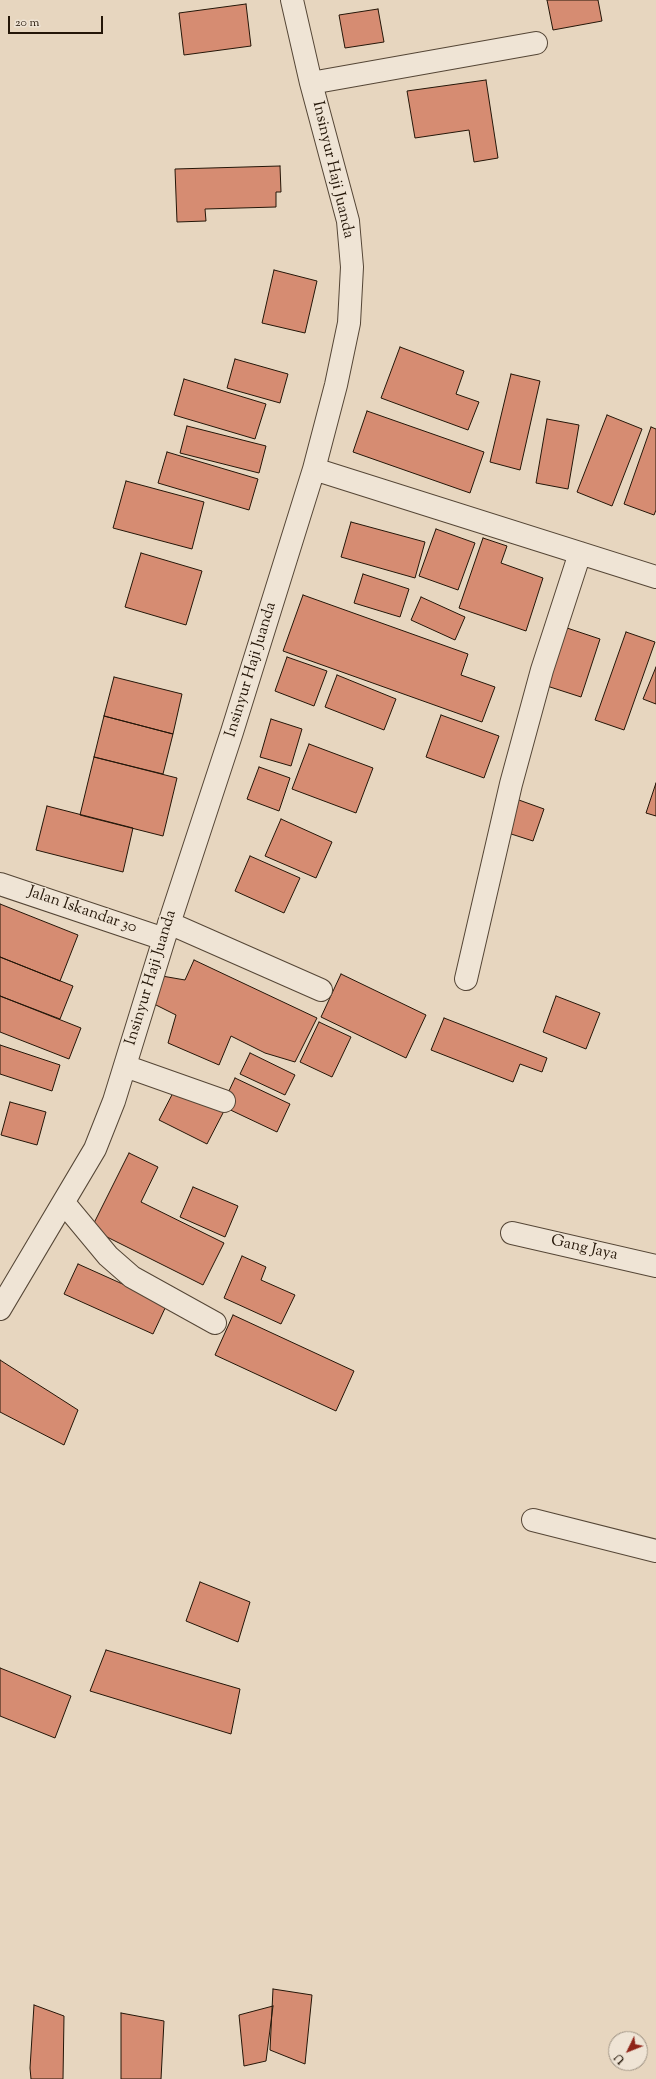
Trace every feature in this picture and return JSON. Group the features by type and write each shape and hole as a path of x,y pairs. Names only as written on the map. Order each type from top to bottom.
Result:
{"street":[{"name":"Insinyur Haji Juanda","path":"0,1309 95,1149 125,1066 166,931 232,732 314,469 336,385 348,323 352,267 348,221 311,83 292,0"},
{"path":"311,83 536,43"},
{"path":"314,469 656,577"},
{"path":"466,979 514,776 542,670 580,553"},
{"name":"Jalan Iskandar 30","path":"0,884 166,931 321,990"},
{"path":"125,1066 224,1101"},
{"path":"64,1203 108,1256 132,1277 215,1323"},
{"name":"Gang Jaya","path":"512,1232 656,1266"},
{"path":"533,1520 656,1551"}],"building":[{"path":"547,0 598,0 602,21 553,30"},
{"path":"246,4 251,46 184,55 179,13"},
{"path":"378,9 384,42 345,48 339,15"},
{"path":"486,80 498,158 474,162 469,130 415,138 407,91"},
{"path":"280,166 281,192 276,192 276,207 205,209 206,221 177,222 175,169"},
{"path":"274,270 317,281 305,333 262,323"},
{"path":"400,347 464,371 456,394 479,402 468,430 381,398"},
{"path":"235,359 288,374 280,403 227,388"},
{"path":"511,374 540,381 520,470 490,462"},
{"path":"184,379 266,404 255,439 174,415"},
{"path":"367,411 484,452 470,493 353,452"},
{"path":"607,415 642,429 612,506 577,492"},
{"path":"547,419 579,425 568,489 536,483"},
{"path":"187,426 266,446 259,473 180,453"},
{"path":"651,427 656,429 656,510 654,515 624,504"},
{"path":"167,452 258,479 249,510 158,483"},
{"path":"126,481 204,502 192,549 113,528"},
{"path":"351,522 425,542 415,578 341,557"},
{"path":"436,529 475,543 458,590 419,576"},
{"path":"483,538 507,546 501,563 543,578 526,631 459,608"},
{"path":"141,553 202,571 186,625 125,607"},
{"path":"363,574 409,589 400,617 354,603"},
{"path":"303,595 468,654 461,675 495,687 482,722 283,651"},
{"path":"421,597 465,617 455,640 411,620"},
{"path":"567,628 600,639 581,697 547,686"},
{"path":"626,632 655,642 624,730 595,720"},
{"path":"287,657 327,671 314,706 275,691"},
{"path":"656,667 656,704 643,699"},
{"path":"337,675 396,699 384,730 325,707"},
{"path":"114,677 182,694 173,734 104,716"},
{"path":"441,715 499,736 484,778 426,757"},
{"path":"104,716 173,734 163,774 94,757"},
{"path":"271,719 302,729 291,766 260,757"},
{"path":"309,744 373,768 356,813 292,789"},
{"path":"94,757 177,778 163,836 80,815"},
{"path":"259,767 290,778 279,811 247,799"},
{"path":"656,783 656,816 646,813"},
{"path":"516,799 544,809 533,841 505,832"},
{"path":"47,806 133,828 123,872 36,850"},
{"path":"281,819 332,842 316,878 265,856"},
{"path":"250,856 300,878 284,913 235,891"},
{"path":"0,904 78,935 60,981 0,957"},
{"path":"0,957 73,986 60,1019 0,996"},
{"path":"194,960 317,1018 295,1062 265,1053 231,1036 219,1065 168,1043 176,1015 154,1004 162,976 185,980"},
{"path":"341,974 426,1015 406,1058 321,1017"},
{"path":"0,996 81,1028 69,1059 0,1032"},
{"path":"556,996 600,1013 586,1049 543,1032"},
{"path":"444,1018 547,1058 542,1072 520,1064 513,1082 431,1050"},
{"path":"319,1022 351,1037 332,1077 300,1062"},
{"path":"0,1045 60,1065 52,1091 0,1074"},
{"path":"250,1053 295,1075 285,1095 240,1074"},
{"path":"235,1078 290,1104 277,1132 222,1106"},
{"path":"176,1087 224,1111 207,1144 159,1120"},
{"path":"10,1102 46,1112 37,1145 1,1135"},
{"path":"129,1153 158,1167 141,1202 224,1243 203,1285 91,1229"},
{"path":"193,1187 238,1206 225,1237 180,1217"},
{"path":"242,1256 266,1267 261,1280 295,1295 281,1324 224,1298"},
{"path":"78,1264 167,1304 153,1334 64,1294"},
{"path":"233,1315 354,1371 336,1411 215,1355"},
{"path":"0,1360 78,1410 64,1445 0,1412"},
{"path":"200,1582 250,1602 238,1642 186,1621"},
{"path":"106,1650 240,1689 231,1734 90,1691"},
{"path":"0,1668 71,1696 55,1738 0,1716"},
{"path":"273,1989 312,1995 305,2064 270,2050"},
{"path":"34,2005 64,2016 63,2079 31,2079 30,2068"},
{"path":"273,2006 266,2061 244,2066 239,2015"},
{"path":"121,2013 164,2021 161,2079 121,2079"}]}
